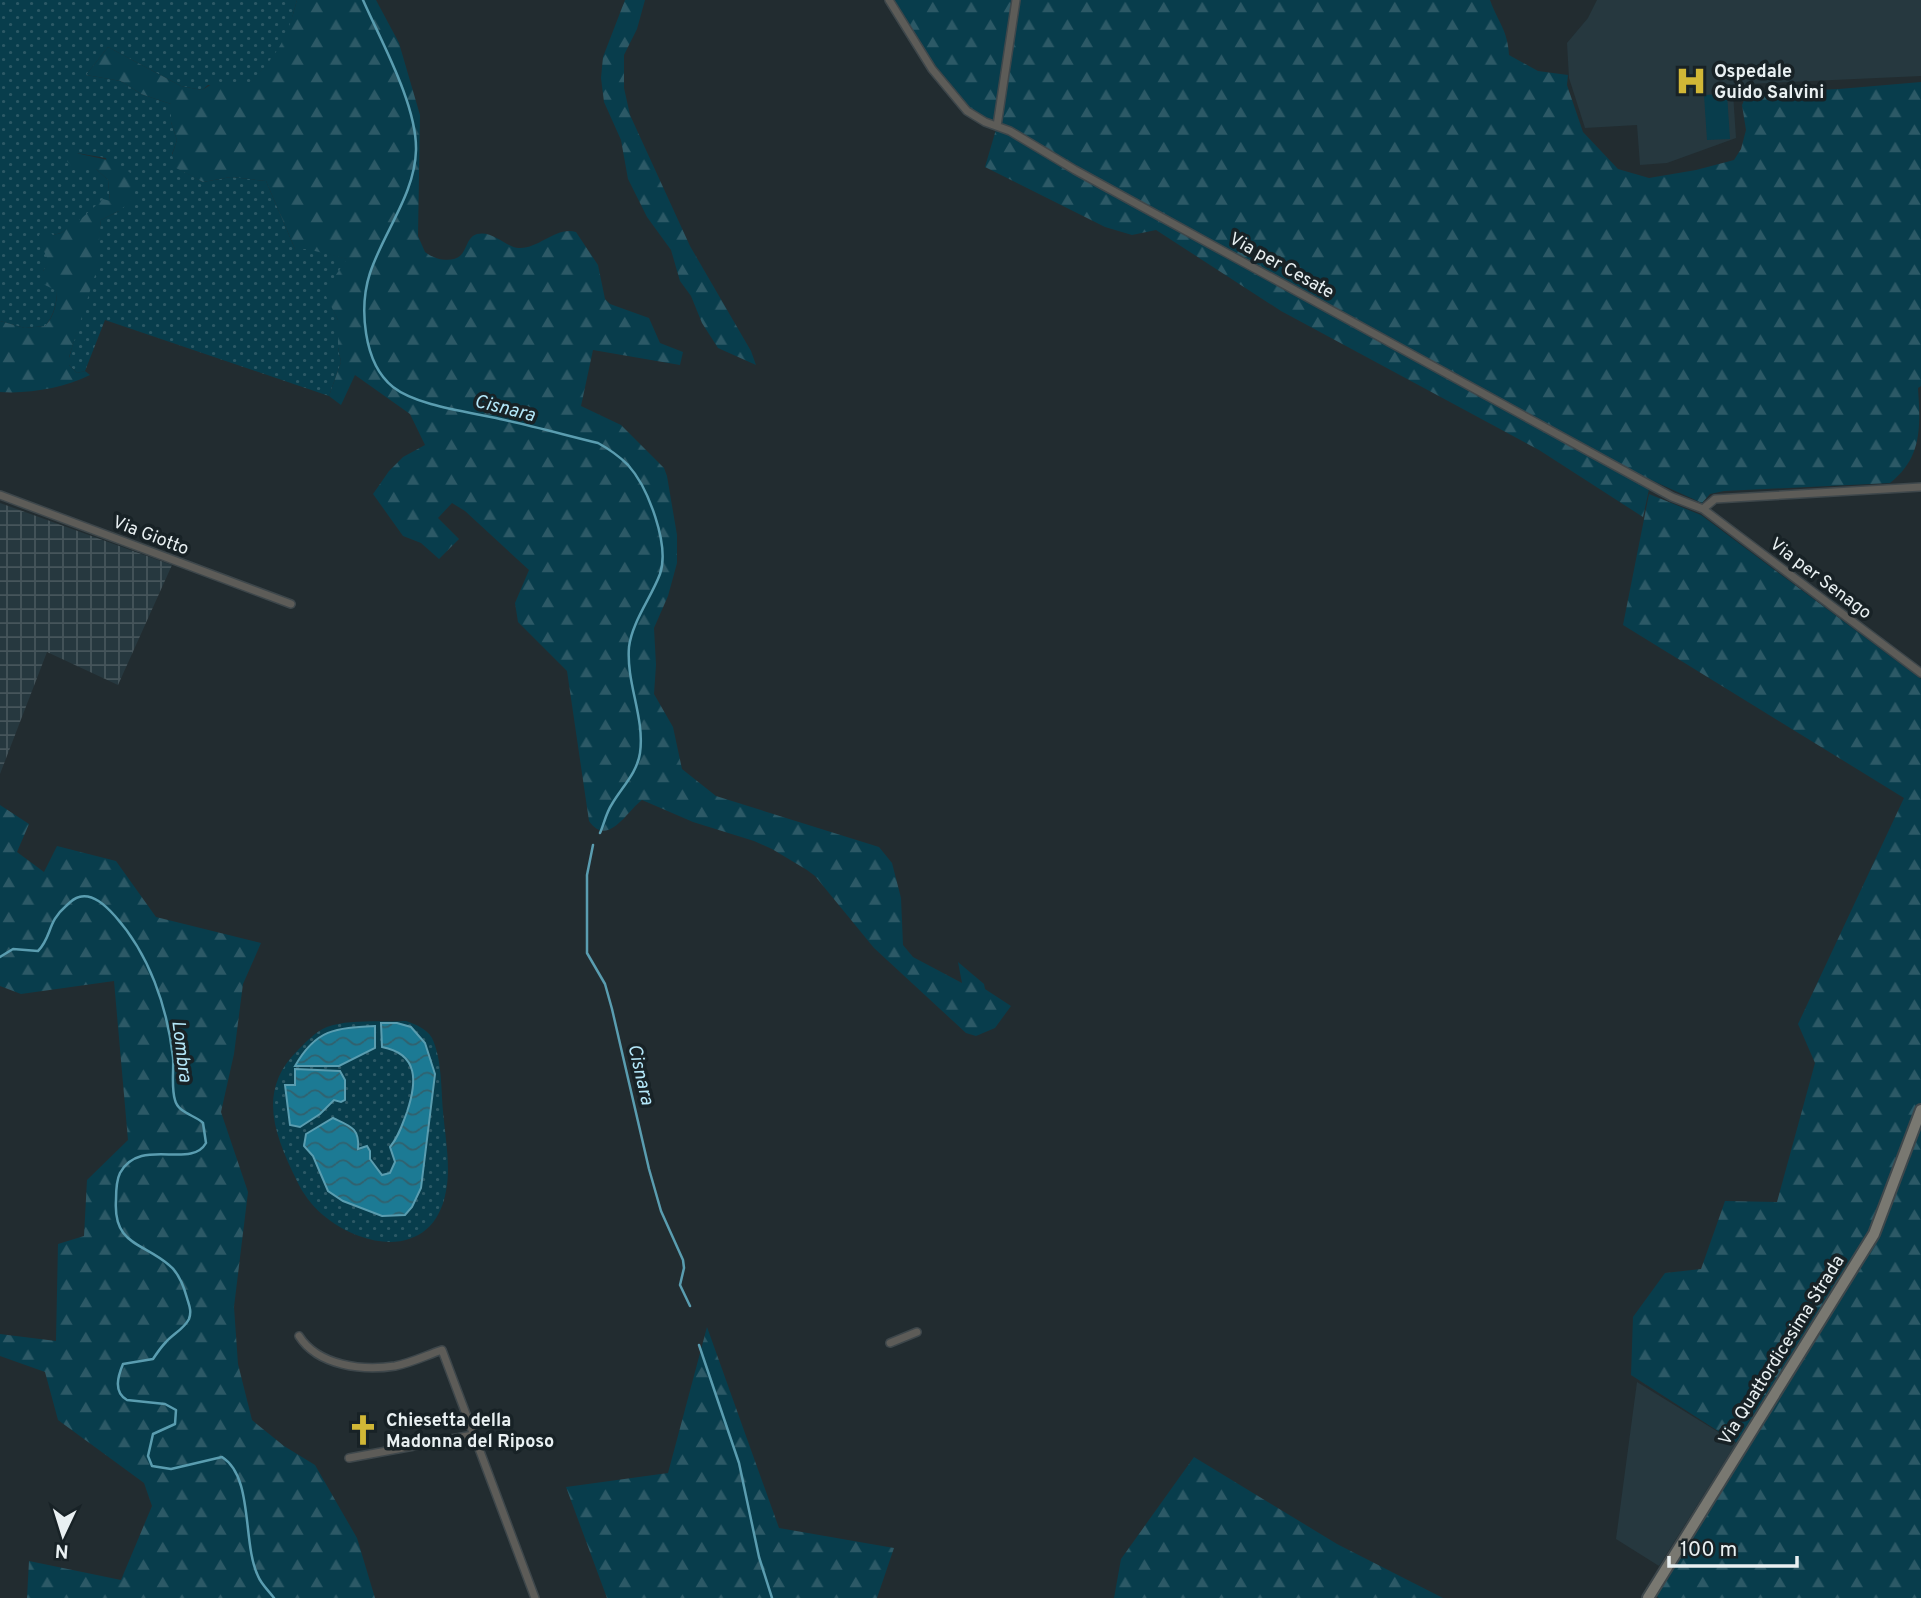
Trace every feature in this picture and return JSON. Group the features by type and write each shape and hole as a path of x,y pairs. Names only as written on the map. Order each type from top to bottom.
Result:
{"street":[{"name":"Via per Cesate","path":"889,0 932,69 967,111 1672,497 1703,509"},
{"path":"997,126 1016,0"},
{"path":"1703,509 1715,499 1921,488"},
{"name":"Via Giotto","path":"0,495 291,604"},
{"name":"Via per Senago","path":"1703,509 1921,673"},
{"name":"Via Quattordicesima Strada","path":"1648,1598 1874,1234 1921,1110"},
{"path":"890,1343 917,1332"},
{"path":"299,1336 323,1356 356,1367 395,1366 442,1350 535,1598"},
{"path":"349,1458 472,1435"}],"shaded area":[{"name":"Ospedale Guido Salvini","path":"1597,0 1921,0 1921,76 1748,84 1737,87 1733,93 1736,138 1667,163 1640,165 1637,125 1585,128 1569,78 1567,43 1588,18"},
{"path":"0,503 172,565 118,685 47,652 0,774"},
{"path":"1637,1382 1736,1443 1659,1566 1616,1539"}],"green space":[{"path":"0,0 297,0 289,29 278,52 249,85 208,85 202,90 181,86 108,47 86,75 121,81 141,94 171,104 171,122 177,140 172,154 177,168 203,182 231,177 266,181 295,249 307,248 348,259 325,292 338,320 341,362 329,396 105,320 85,371 77,373 69,365 97,260 101,220 119,211 106,158 77,153 74,168 96,169 108,180 110,201 61,233 53,235 50,262 43,271 57,291 54,310 48,322 45,326 25,328 0,321"},
{"path":"297,0 376,0 399,43 420,115 418,236 425,252 448,260 457,258 471,238 483,233 519,248 534,245 561,232 576,232 598,265 605,299 610,304 649,318 660,343 683,352 680,365 593,350 581,406 621,425 664,468 667,476 677,535 677,563 668,596 654,628 654,694 673,727 682,769 716,796 879,847 892,863 901,898 903,945 913,957 962,983 958,962 984,984 985,989 1011,1006 995,1028 976,1036 966,1033 874,948 815,876 772,849 693,822 642,800 610,829 603,831 589,821 567,671 518,622 515,603 529,570 465,511 452,503 438,518 459,539 439,559 421,543 403,536 373,494 403,457 425,445 410,414 355,375 341,405 329,396 341,362 338,320 324,292 347,259 307,249 295,249 266,181 231,177 203,182 176,168 172,155 177,140 171,122 171,104 141,94 121,81 86,75 108,47 181,86 202,90 217,81 230,85 248,85 280,46"},
{"path":"625,0 645,0 637,29 624,55 624,88 630,115 690,246 751,351 756,365 718,348 702,323 691,296 680,281 671,250 647,217 628,179 621,140 604,102 601,78 603,57"},
{"path":"890,0 1490,0 1505,33 1509,55 1538,71 1568,75 1567,85 1583,132 1618,169 1649,178 1734,160 1741,149 1746,130 1742,105 1746,96 1762,92 1921,82 1921,386 1918,388 1919,430 1913,453 1908,464 1890,483 1724,491 1710,494 1702,503 1651,480 1643,517 1539,450 1281,311 1156,230 1132,235 1105,227 985,167 997,126 980,118 950,90"},
{"path":"1727,94 1730,139 1707,140 1704,95"},
{"path":"77,153 122,166 135,178 133,199 119,211 101,220 96,272 69,357 69,365 77,373 85,371 90,375 46,389 0,392 0,321 25,328 45,326 56,305 57,291 39,282 49,262 39,235 46,228 53,235 61,233 103,199 110,201 108,180 96,169 74,169 67,161 70,154"},
{"path":"1649,494 1701,515 1921,679 1921,1598 1656,1596 1746,1449 1631,1375 1633,1317 1665,1273 1701,1269 1725,1201 1777,1202 1815,1063 1798,1024 1904,798 1623,625"},
{"path":"0,805 29,824 17,852 44,872 57,846 116,861 156,917 261,943 243,984 234,1054 221,1112 248,1192 234,1307 238,1364 252,1420 284,1446 315,1465 357,1538 375,1598 27,1598 29,1561 121,1580 152,1506 144,1483 58,1420 45,1372 0,1356 0,1334 56,1341 58,1244 84,1236 87,1180 128,1140 114,981 21,994 0,986"},
{"path":"365,1021 406,1021 421,1027 430,1035 438,1055 448,1161 447,1181 442,1207 426,1230 415,1237 389,1242 359,1236 340,1227 308,1199 282,1147 273,1098 277,1081 285,1066 298,1050 323,1029 335,1024"},
{"path":"707,1327 779,1528 894,1548 877,1598 607,1598 566,1487 668,1473"},
{"path":"1194,1457 1337,1544 1443,1598 1114,1598 1121,1559"}],"water":[{"path":"381,1023 397,1023 411,1027 425,1043 435,1074 421,1188 405,1215 382,1216 343,1201 328,1191 313,1156 304,1146 306,1134 333,1118 353,1129 357,1136 358,1149 367,1146 370,1159 382,1175 390,1173 395,1162 390,1147 407,1112 413,1080 409,1063 403,1056 382,1047"},
{"path":"375,1026 375,1048 339,1066 295,1066 311,1044 328,1033"},
{"path":"295,1069 340,1071 345,1080 345,1100 334,1100 320,1114 300,1127 290,1125 285,1085 295,1085"}],"waterway":[{"name":"Cisnara","path":"363,0 411,113 416,150 405,197 376,257 367,287 366,334 375,364 393,387 416,399 598,443 614,453 636,475 650,502 660,533 660,574 634,628 629,647 630,674 640,727 640,753 632,773 610,807 600,833"},
{"name":"Cisnara","path":"593,845 587,875 587,953 605,984 649,1169 661,1211 683,1260 680,1285 690,1306"},
{"name":"Lombra","path":"0,957 13,949 38,951 60,912 75,898 84,896 99,901 108,908 127,931 147,964 161,1000 170,1038 175,1100 183,1111 203,1123 206,1143 199,1151 189,1154 140,1156 129,1162 120,1173 116,1200 119,1226 131,1241 159,1257 175,1272 184,1289 190,1313 187,1323 164,1344 153,1359 123,1364 118,1388 127,1400 165,1404 176,1410 175,1424 153,1434 148,1456 152,1466 171,1469 222,1457 232,1467 239,1479 243,1495 253,1562 259,1579 274,1598"},
{"name":"Cisnara","path":"699,1345 739,1463 759,1557 772,1598"}],"place":[{"name":"Ospedale Guido Salvini","path":"1691,81"},
{"name":"Chiesetta della Madonna del Riposo","path":"363,1430"}]}
